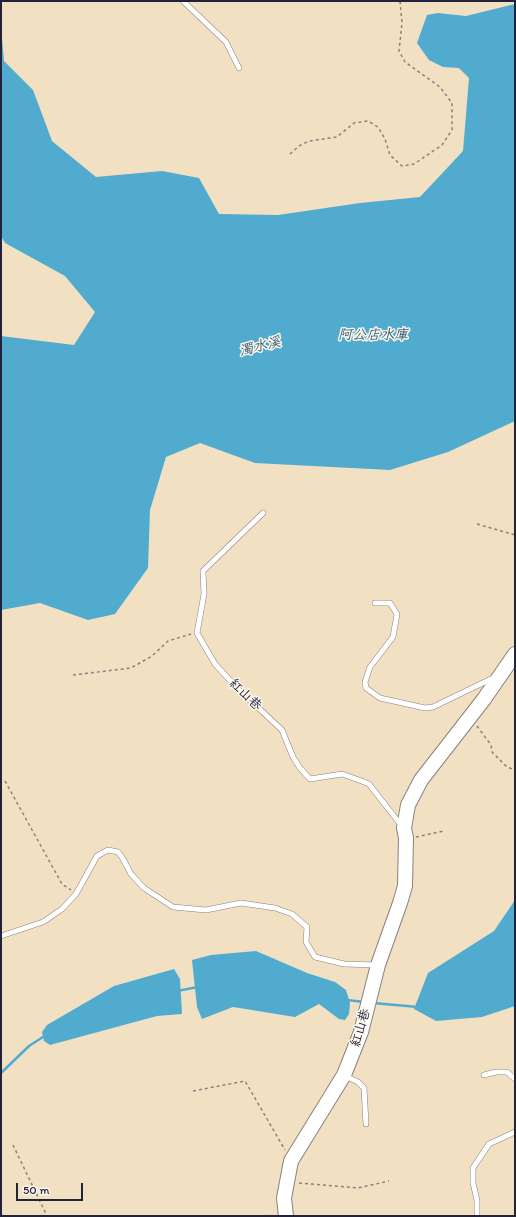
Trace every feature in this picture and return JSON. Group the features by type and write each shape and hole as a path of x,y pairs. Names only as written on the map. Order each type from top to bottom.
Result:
{"street":[{"name":"紅山巷","path":"286,1216 284,1198 285,1183 291,1161 344,1075 361,1032 378,965 405,886 405,833 408,805 421,780 471,717 515,654"}],"lane":[{"path":"183,1 226,42 239,68"},
{"path":"197,633 204,594 203,571 263,513"},
{"path":"375,603 390,604 397,614 394,637 370,667 365,682 366,688 380,698 425,708 433,707 503,673"},
{"name":"紅山巷","path":"197,633 215,664 237,688 282,730 293,757 310,779 342,774 369,784 405,833"},
{"path":"1,936 43,922 62,910 76,894 97,856 108,850 113,850 122,856 131,874 144,888 173,907 195,911 241,903 275,908 292,914 306,927 306,942 315,957 344,964 378,965"},
{"path":"484,1075 496,1072 507,1072 515,1079"},
{"path":"344,1075 358,1082 364,1088 366,1124"},
{"path":"477,1216 477,1200 473,1184 473,1168 489,1144 515,1132"}],"path":[{"path":"290,154 300,146 309,142 337,137 354,123 368,121 378,127 385,139 390,155 402,166 414,164 442,145 452,130 452,102 440,86 405,62 399,51 402,23 400,1"},
{"path":"478,524 515,535"},
{"path":"73,675 131,668 152,656 168,641 183,635 197,633"},
{"path":"471,717 491,745 492,752 507,767 515,770"},
{"path":"5,781 62,884 76,894"},
{"path":"405,833 444,831"},
{"path":"193,1090 245,1081 291,1161"},
{"path":"12,1145 47,1216"},
{"path":"285,1183 358,1188 389,1181"}],"water":[{"name":"阿公店水庫","path":"515,4 515,421 448,452 390,470 255,463 200,443 166,457 150,510 148,568 115,614 88,620 40,603 1,610 1,336 74,345 95,312 65,276 5,243 1,236 1,26 4,61 33,90 52,141 96,177 162,171 199,178 219,214 278,215 360,203 420,197 463,151 469,78 459,68 443,67 429,60 417,43 427,15 438,13 466,16"},
{"path":"515,900 515,1006 482,1017 436,1021 414,1009 428,973 494,931"},
{"path":"256,951 307,973 335,982 346,990 350,1003 349,1014 345,1020 339,1019 319,1004 295,1017 233,1007 202,1019 197,1007 192,960 211,955"},
{"path":"174,969 180,979 182,1014 157,1016 50,1045 44,1041 42,1032 47,1025 114,986"}],"waterway":[{"path":"177,991 198,987"},
{"path":"347,1000 364,1002"},
{"path":"373,1003 418,1007"},
{"path":"1,1073 29,1046 46,1035"}],"water label":[{"name":"濁水溪","path":"260,347"}]}
